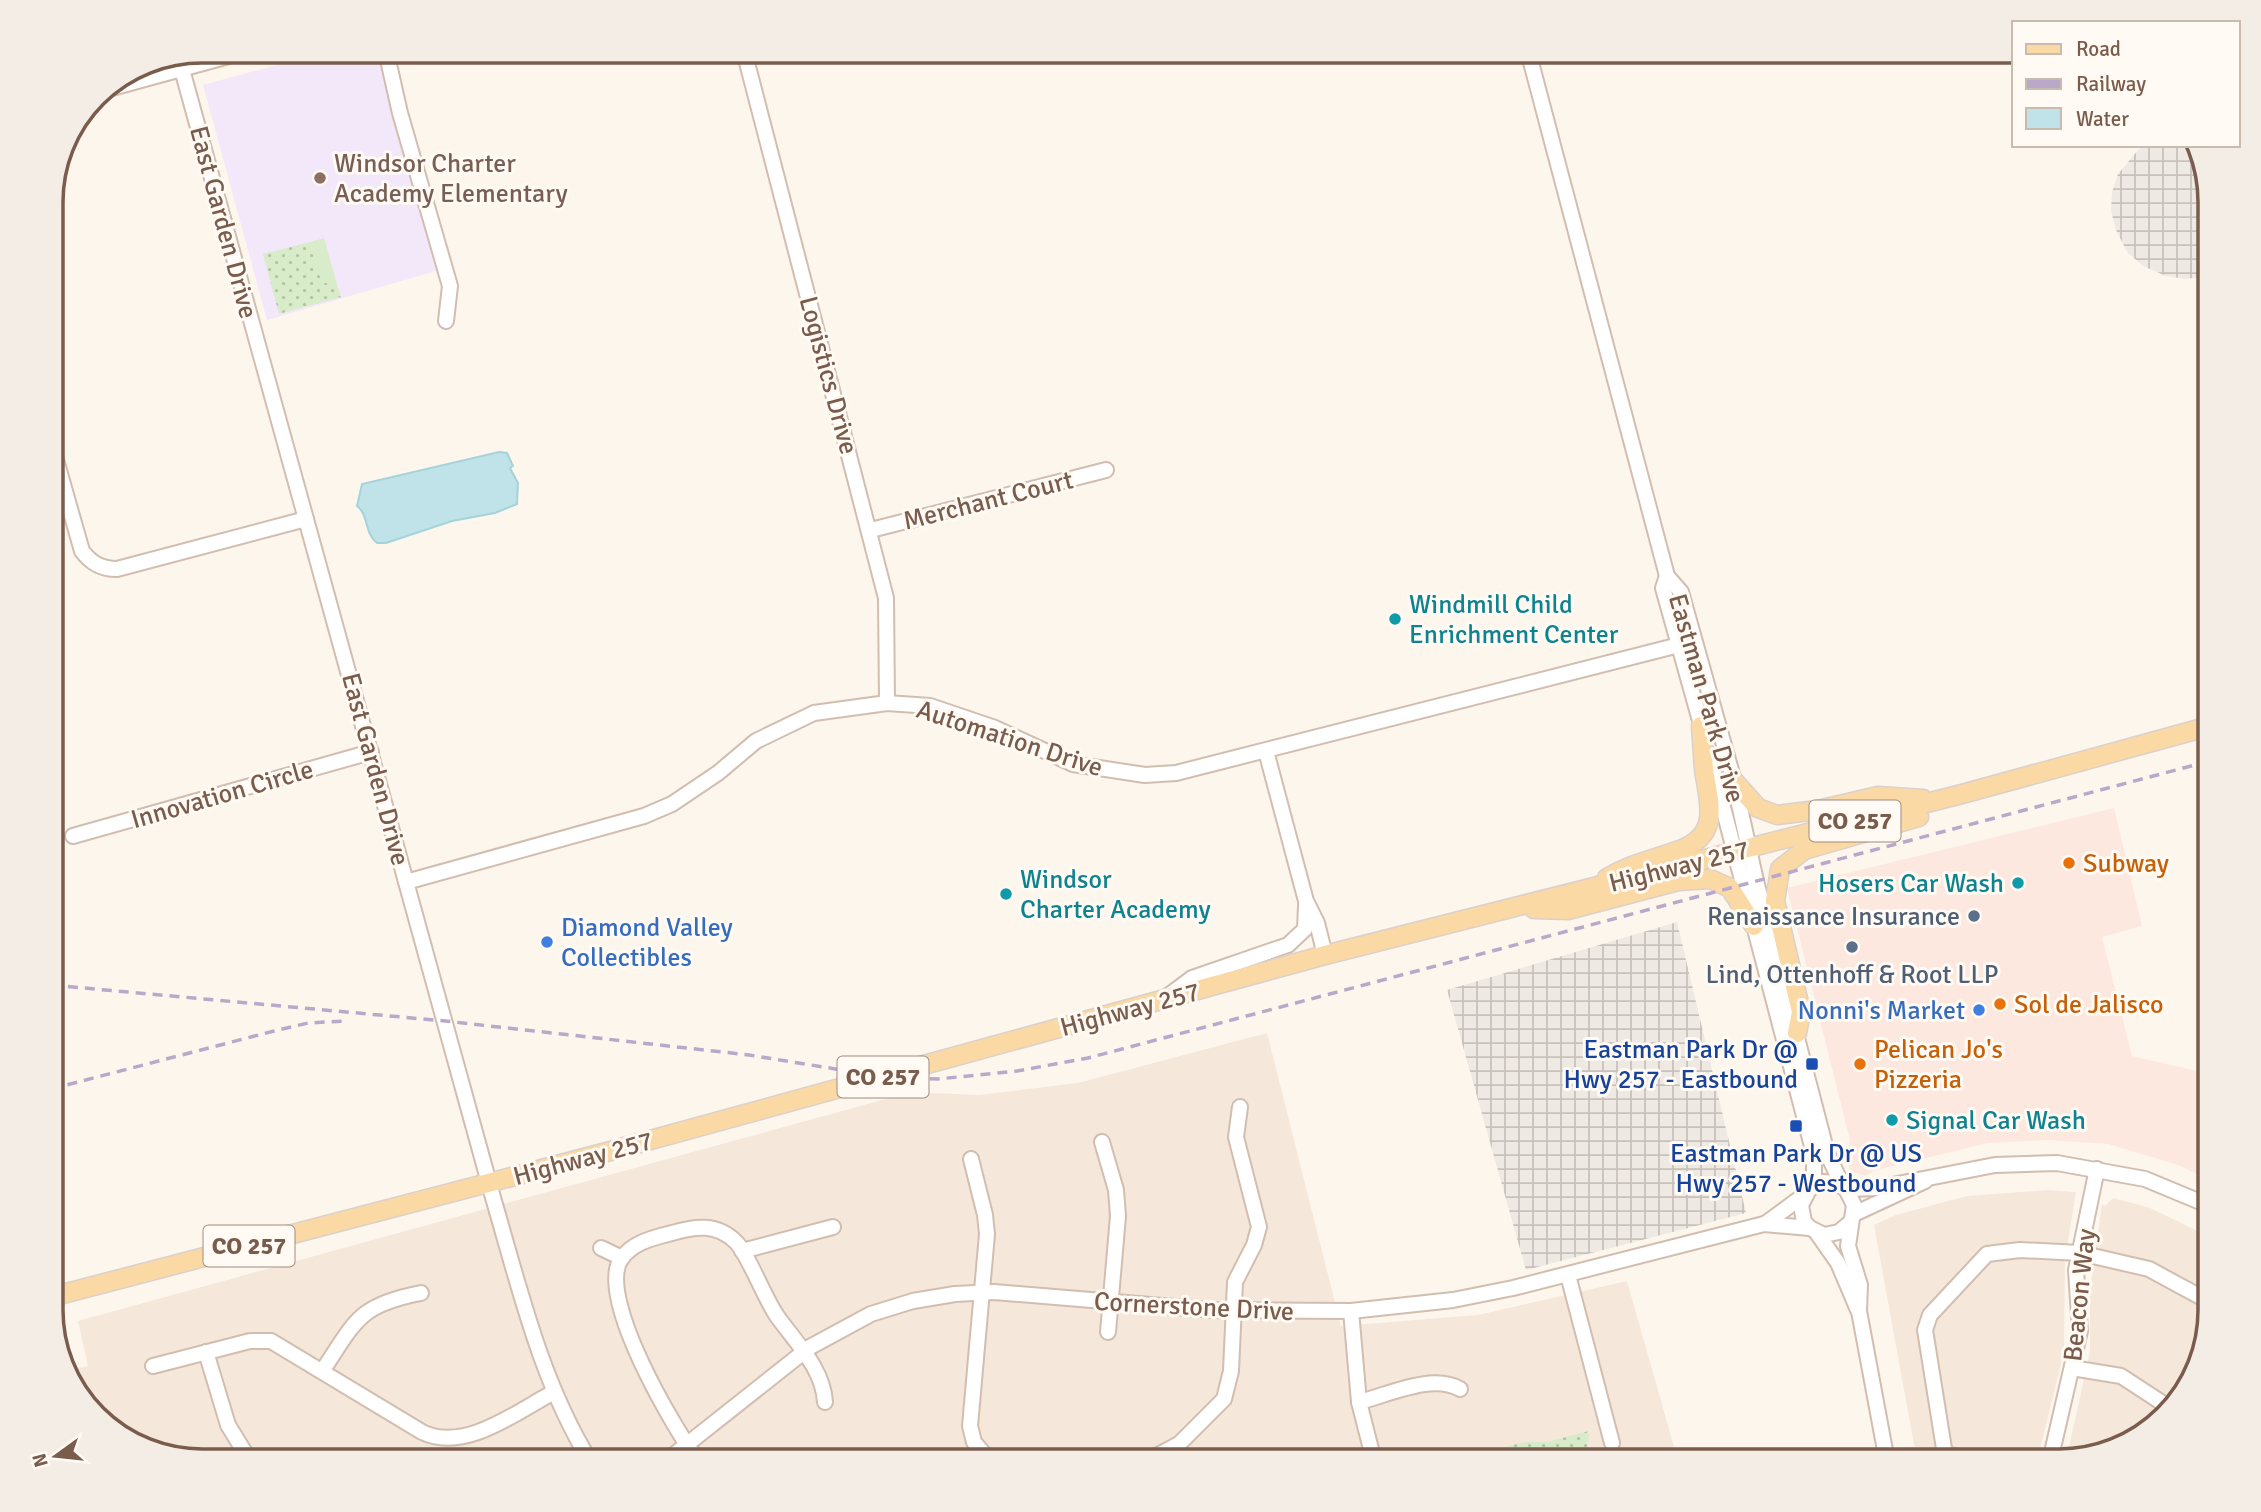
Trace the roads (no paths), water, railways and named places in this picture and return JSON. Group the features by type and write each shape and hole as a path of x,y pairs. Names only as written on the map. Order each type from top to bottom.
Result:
{"main road":[{"path":"1592,887 1629,864 1682,849 1699,838 1710,819 1712,804 1704,772 1701,726"},
{"name":"Highway 257","path":"63,1294 489,1183 1325,955 1516,909 1592,887 1962,794 2198,729"},
{"path":"1734,781 1758,808 1777,815 1818,810 1878,796 1940,799"},
{"path":"1797,1033 1801,1012 1775,901 1780,869 1804,850 1922,816 1962,794"},
{"path":"1516,909 1568,910 1678,881 1710,878 1730,888 1754,926"}],"street":[{"path":"388,63 394,92 450,286 446,321"},
{"name":"Logistics Drive","path":"747,63 871,530 886,598 887,703"},
{"name":"Eastman Park Drive","path":"1531,63 1667,576 1681,592 1734,781 1741,850 1754,926 1814,1154 1816,1168 1806,1193"},
{"name":"East Garden Drive","path":"181,65 534,1338 554,1392 584,1449"},
{"name":"Merchant Court","path":"871,530 1106,470"},
{"path":"63,484 82,551 89,560 105,569 117,569 306,519"},
{"name":"Eastman Park Drive","path":"1667,576 1664,588 1701,726 1797,1033 1827,1153 1844,1188"},
{"name":"Automation Drive","path":"406,881 644,816 672,804 718,773 756,741 814,713 887,703 930,706 995,728 1073,764 1145,775 1176,773 1679,645"},
{"path":"1266,751 1306,901 1317,923 1325,955"},
{"name":"Innovation Circle","path":"73,836 371,752"},
{"path":"1162,1000 1192,978 1296,940 1305,929 1306,901"},
{"path":"1170,1449 1179,1444 1224,1399 1231,1371 1237,1276 1254,1245 1259,1227 1236,1138 1240,1107"},
{"path":"1102,1142 1115,1182 1118,1216 1108,1332"},
{"path":"971,1159 986,1222 970,1426 974,1442 980,1449"},
{"path":"1859,1311 1838,1263 1801,1213 1806,1193 1822,1182 1866,1190 2016,1163 2057,1163 2145,1179 2198,1201"},
{"name":"Beacon Way","path":"2053,1449 2080,1331 2076,1270 2097,1169"},
{"path":"1813,1231 1832,1235 1878,1200 1907,1192 1930,1179"},
{"path":"1844,1188 1854,1205 1848,1246 1860,1285 1859,1311 1885,1449"},
{"name":"Cornerstone Drive","path":"681,1449 803,1352 848,1325 891,1307 939,1296 981,1292 1234,1311 1351,1311 1466,1297 1568,1275 1763,1224 1806,1193"},
{"name":"Cornerstone Drive","path":"1763,1224 1813,1231"},
{"path":"689,1449 652,1386 622,1311 616,1286 622,1258 631,1248 647,1240 701,1227 726,1234 743,1251 764,1296 821,1377 825,1402"},
{"path":"743,1251 833,1227"},
{"path":"601,1248 622,1258"},
{"path":"1944,1449 1925,1330 1930,1315 1987,1254 2020,1250 2080,1253 2149,1269 2198,1296"},
{"path":"1568,1275 1612,1443"},
{"path":"323,1370 367,1309 388,1299 421,1293"},
{"path":"1351,1311 1359,1402 1371,1449"},
{"path":"153,1366 250,1341 271,1341 422,1432 444,1440 465,1437 554,1392"},
{"path":"206,1352 228,1425 243,1449"},
{"path":"2072,1367 2121,1376 2163,1403"},
{"path":"1359,1402 1442,1382 1460,1389"}],"water":[{"path":"499,452 507,453 513,466 510,468 518,483 517,504 495,513 452,521 386,543 377,543 373,539 357,506 362,484"}],"railway":[{"path":"63,986 445,1021 749,1055 885,1077 938,1079 1017,1071 1088,1058 2198,764"},
{"path":"63,1086 308,1023 344,1021"}],"place":[{"name":"Windsor Charter Academy Elementary","path":"320,178"},
{"name":"Windmill Child Enrichment Center","path":"1395,619"},
{"name":"Subway","path":"2069,863"},
{"name":"Hosers Car Wash","path":"2018,883"},
{"name":"Windsor Charter Academy","path":"1006,894"},
{"name":"Renaissance Insurance","path":"1974,916"},
{"name":"Diamond Valley Collectibles","path":"547,942"},
{"name":"Lind, Ottenhoff & Root LLP","path":"1852,947"},
{"name":"Sol de Jalisco","path":"2000,1004"},
{"name":"Nonni's Market","path":"1979,1010"},
{"name":"Eastman Park Dr @ Hwy 257 - Eastbound","path":"1812,1064"},
{"name":"Pelican Jo's Pizzeria","path":"1860,1064"},
{"name":"Signal Car Wash","path":"1892,1120"},
{"name":"Eastman Park Dr @ US Hwy 257 - Westbound","path":"1796,1126"}]}
